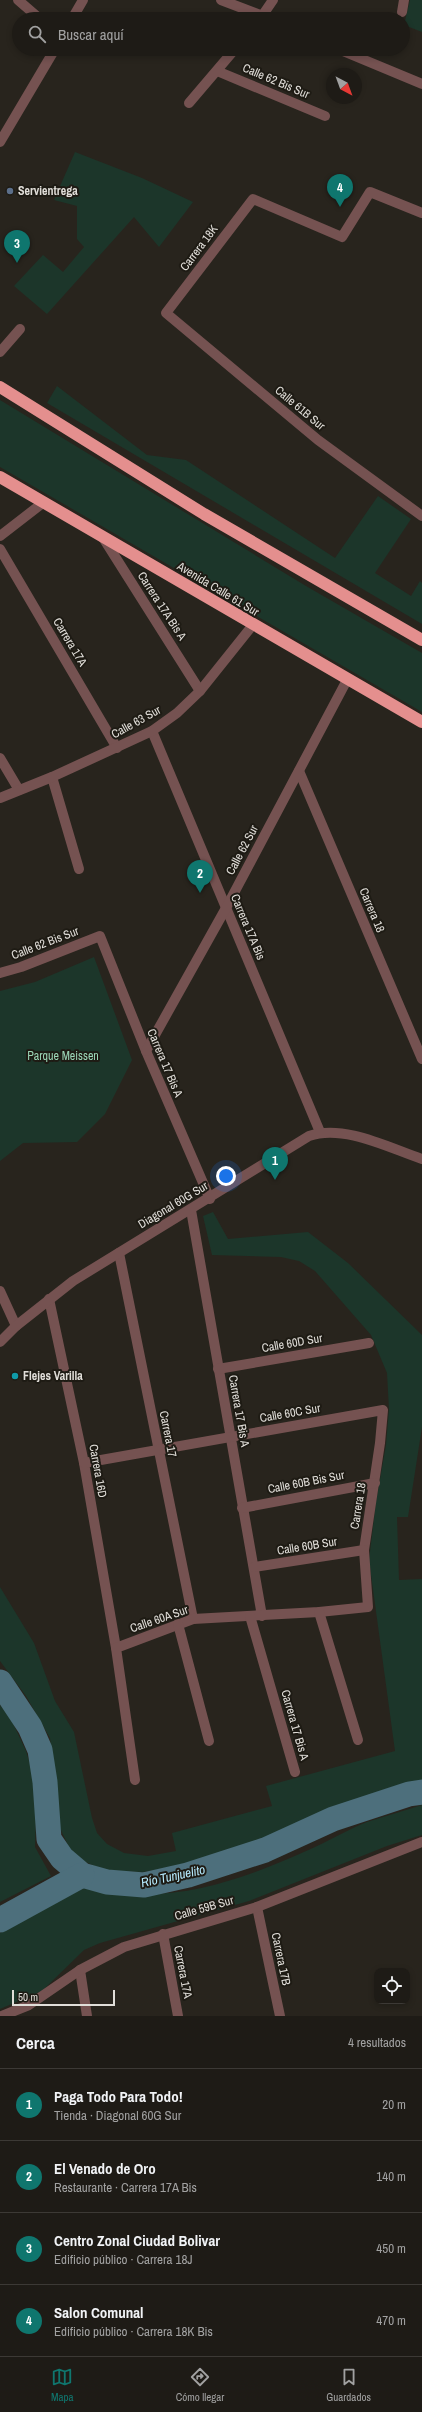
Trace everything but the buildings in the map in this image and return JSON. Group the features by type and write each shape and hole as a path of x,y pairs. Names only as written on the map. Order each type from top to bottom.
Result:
{"highway":[{"path":"0,387 204,514 422,640"},
{"name":"Avenida Calle 61 Sur","path":"0,477 252,626 422,722"}],"street":[{"path":"18,0 32,12"},
{"path":"76,12 83,0"},
{"path":"222,0 251,12"},
{"path":"268,12 273,0"},
{"path":"402,12 404,0"},
{"path":"0,142 51,56"},
{"path":"189,102 229,56"},
{"path":"355,56 422,84"},
{"name":"Calle 62 Bis Sur","path":"216,71 325,116"},
{"name":"Carrera 18K","path":"166,314 253,199 342,237 370,192 422,214"},
{"name":"Calle 61B Sur","path":"166,314 318,440 422,516"},
{"path":"0,352 20,329"},
{"path":"0,381 12,394"},
{"path":"0,536 44,502"},
{"name":"Carrera 17A Bis A","path":"102,536 200,691"},
{"name":"Carrera 17A","path":"0,549 117,748"},
{"name":"Calle 63 Sur","path":"0,798 117,748 152,731 177,714 200,691 252,626"},
{"name":"Calle 62 Sur","path":"146,1051 226,908 347,680"},
{"name":"Carrera 17A Bis","path":"152,731 320,1132"},
{"path":"0,758 19,790"},
{"name":"Carrera 18","path":"299,771 422,1060"},
{"path":"52,777 79,869"},
{"name":"Calle 62 Bis Sur","path":"0,973 21,967 100,936"},
{"name":"Carrera 17 Bis A","path":"100,936 146,1051 210,1199"},
{"name":"Diagonal 60G Sur","path":"0,1342 16,1326 49,1299 119,1253 210,1199 299,1140 320,1132 354,1136 422,1159"},
{"name":"Carrera 17 Bis A","path":"190,1210 262,1616"},
{"name":"Carrera 17","path":"119,1253 193,1619"},
{"path":"0,1291 16,1326"},
{"name":"Carrera 16D","path":"49,1299 84,1463 116,1648"},
{"name":"Calle 60D Sur","path":"218,1369 369,1343"},
{"name":"Carrera 18","path":"368,1607 364,1550 375,1483 383,1410"},
{"name":"Calle 60C Sur","path":"84,1463 383,1410"},
{"name":"Calle 60B Bis Sur","path":"242,1508 375,1483"},
{"name":"Calle 60B Sur","path":"254,1567 364,1550"},
{"name":"Calle 60A Sur","path":"116,1648 193,1619 262,1616 368,1607"},
{"path":"319,1612 358,1740"},
{"name":"Carrera 17 Bis A","path":"250,1616 295,1772"},
{"path":"178,1624 209,1741"},
{"path":"116,1648 135,1780"},
{"name":"Calle 59B Sur","path":"2,2016 30,2005 80,1970 124,1947 163,1934 257,1907 422,1842"},
{"name":"Carrera 17B","path":"257,1907 280,2016"},
{"name":"Carrera 17A","path":"163,1934 178,2016"},
{"path":"80,1970 87,2016"}],"green space":[{"path":"410,0 422,0 422,32 410,27 410,12 407,12"},
{"path":"75,152 142,178 193,202 159,247 134,217 47,314 14,286 43,255 63,272 84,247 77,239 77,206 54,200"},
{"path":"57,386 147,455 186,460 335,558 378,496 411,519 375,573 411,596 420,581 422,583 422,624 47,403"},
{"path":"0,400 306,586 422,653 422,712 0,467"},
{"name":"Parque Meissen","path":"94,957 132,1060 105,1114 77,1142 23,1143 0,1161 0,991 35,982"},
{"path":"213,1212 228,1239 308,1232 348,1263 422,1335 422,1427 408,1517 397,1517 399,1580 422,1579 422,1782 323,1813 264,1839 188,1864 143,1872 105,1871 73,1856 59,1826 50,1738 26,1696 0,1661 0,1587 34,1643 55,1701 74,1732 92,1818 97,1833 107,1844 124,1853 148,1856 176,1851 172,1833 272,1806 266,1786 395,1751 369,1560 376,1502 386,1445 389,1409 387,1373 371,1335 315,1271 299,1261 281,1257 212,1255 203,1216"},
{"path":"0,1705 11,1719 26,1751 37,1787 35,1847 51,1876 0,1902"},
{"path":"422,1805 422,1835 387,1846 249,1901 100,1943 84,1950 42,1991 0,2009 0,1933 87,1886 116,1892 145,1894 203,1888 232,1880 288,1859 367,1822"}],"waterway":[{"name":"Río Tunjuelito","path":"0,1682 30,1727 40,1750 45,1782 49,1839 62,1858 82,1875 107,1882 144,1885 188,1875 265,1850 333,1819 409,1794 422,1792"},
{"path":"0,1920 82,1875"}],"place":[{"name":"Servientrega","path":"10,191"},
{"name":"Salon Comunal","path":"340,207"},
{"name":"Centro Zonal Ciudad Bolivar","path":"17,263"},
{"name":"El Venado de Oro","path":"200,893"},
{"name":"Paga Todo Para Todo!","path":"275,1180"},
{"name":"Flejes Varilla","path":"15,1376"}]}
